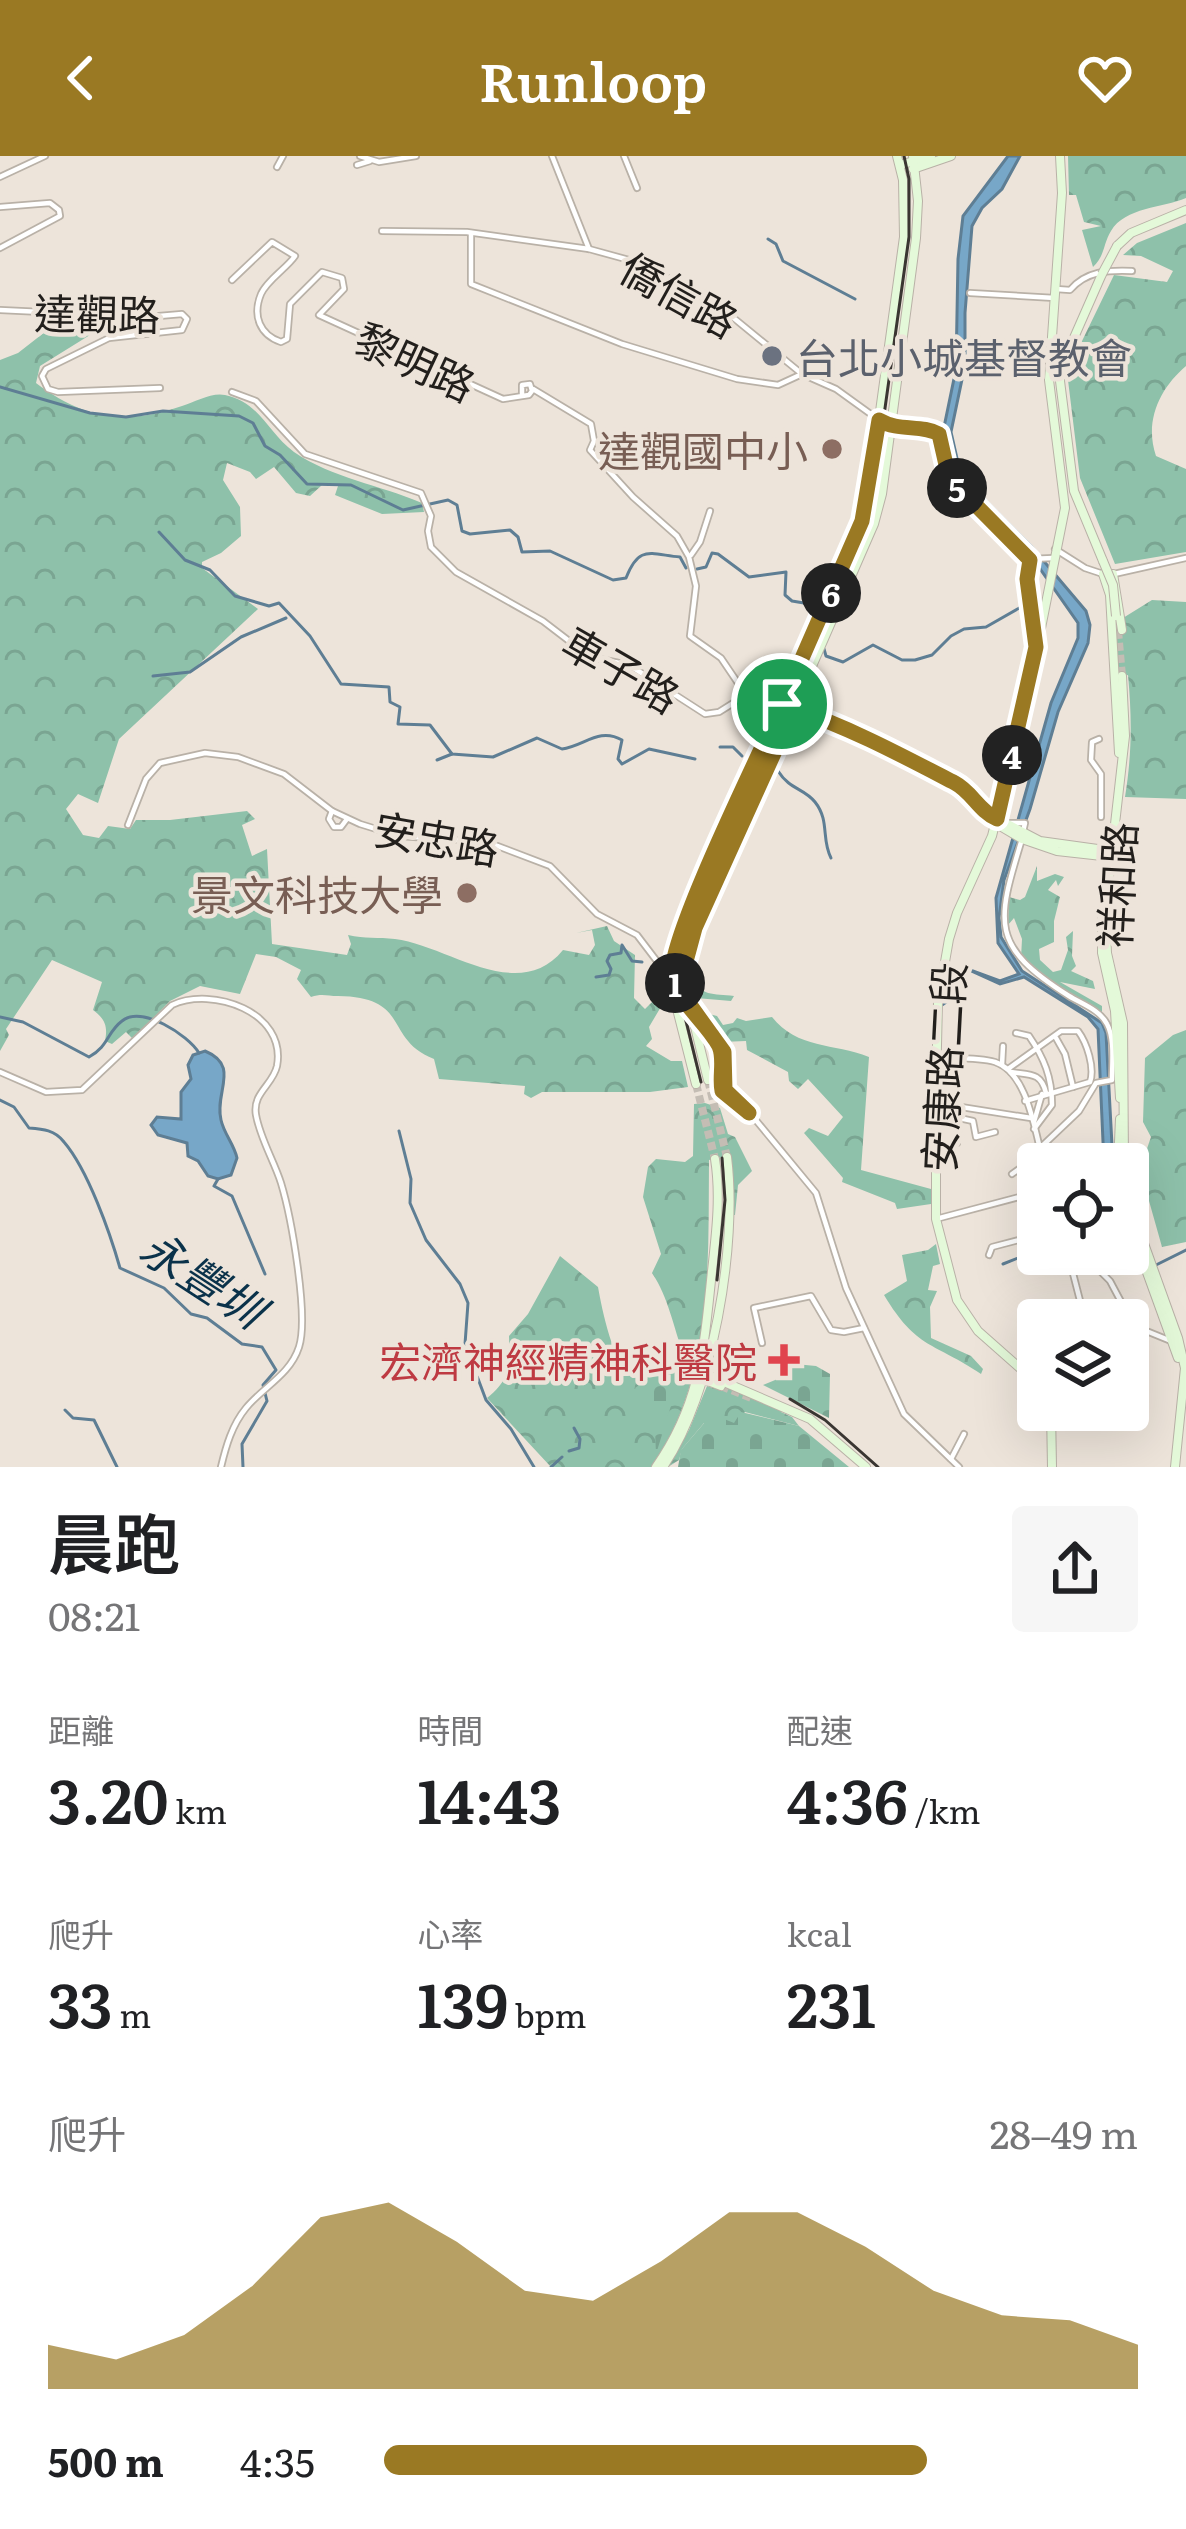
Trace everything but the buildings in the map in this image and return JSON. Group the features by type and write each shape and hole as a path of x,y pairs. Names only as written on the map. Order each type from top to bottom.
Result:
{"main road":[{"path":"914,162 931,156"},
{"path":"696,1084 672,980 678,937 862,521 904,237 900,164 951,156"},
{"name":"安康路二段","path":"1017,1365 961,1310 944,1261 936,1219 938,1003 957,913 986,856 997,819 1065,502 1049,380 1062,193 1060,156"},
{"path":"707,1080 688,1002 685,965 690,941 874,524 916,238 914,162"},
{"path":"1108,574 1118,630 1113,585 1079,509 1068,454 1062,365 1117,246 1136,230 1186,209"},
{"path":"1108,574 1120,723 1118,772"},
{"name":"祥和路","path":"1109,853 1123,724 1121,676 1130,727 1122,783 1100,902 1102,953 1118,1034 1121,1143"},
{"name":"車子路","path":"746,695 851,730 958,784 985,812 1010,823 1022,835"},
{"name":"車子路","path":"997,819 1000,826 1057,850 1109,853"},
{"path":"661,1465 686,1429 716,1320 728,1215 721,1158"},
{"path":"1149,1269 1185,1368 1177,1451"},
{"path":"1175,1340 1186,1355"},
{"path":"1173,1467 1180,1369 1175,1340"},
{"path":"702,1376 722,1386"},
{"path":"702,1376 795,1413 829,1432 863,1467"},
{"path":"782,1409 795,1413"},
{"path":"1173,1467 1186,1410"},
{"path":"1051,1431 1052,1467"}],"street":[{"path":"0,178 45,156"},
{"path":"277,167 283,156"},
{"path":"360,156 379,162 416,156"},
{"path":"541,156 552,156 589,249"},
{"path":"624,156 637,188"},
{"path":"357,165 370,161"},
{"name":"達觀路","path":"0,207 50,203 59,216 0,248"},
{"name":"僑信路","path":"382,231 471,233 589,249 640,262 736,318 802,374 836,389 890,428 934,430 949,478 1030,560"},
{"path":"471,233 472,284 590,330 760,386 778,385 802,374"},
{"name":"黎明路","path":"232,280 272,242 288,249 295,259 261,292 259,327 264,335 281,342 287,339 290,304 322,272 332,272 342,278 344,289 319,315 477,389 506,398 521,392 544,394 590,424 594,441 590,450 676,536 689,557"},
{"path":"970,293 1055,293 1070,290 1082,278 1132,271"},
{"name":"達觀路","path":"0,310 147,317 182,314 187,320 182,330 94,342 46,369 42,376 48,389 58,392 160,388"},
{"name":"車子路","path":"232,392 256,401 305,454 409,487 427,501 428,535 442,561 543,621 590,657 629,665 700,712 719,712 746,695"},
{"path":"710,512 700,542 689,557 696,586 690,635 721,658 746,695"},
{"path":"1036,647 1027,579 1030,560 1051,556 1108,574 1186,558"},
{"path":"1099,739 1091,742 1091,760 1101,774 1101,817"},
{"name":"安忠路","path":"128,825 156,766 205,752 238,757 284,774 347,819 399,836 487,842 550,866 597,914 637,935 719,1047 725,1090 816,1192 846,1288 904,1414 959,1467"},
{"path":"332,811 329,819 334,827 341,827 347,819"},
{"path":"1022,835 1004,912 1009,942 1037,977 1106,1022 1112,1078 1100,1081 1079,1111 1044,1143"},
{"path":"0,1072 46,1092 72,1093 94,1082 172,1005 190,996 238,1005 265,1028 277,1052 275,1072 256,1102 256,1116 281,1181 302,1324 299,1346 286,1371 236,1424 221,1467"},
{"path":"1007,1068 1061,1031 1075,1030 1083,1038 1090,1082 1025,1101"},
{"path":"1016,1034 1028,1034 1047,1066 1047,1092"},
{"path":"1057,1038 1073,1088"},
{"path":"1003,1046 1007,1068 1025,1101 1038,1143"},
{"path":"937,1058 1036,1075 1052,1105 1032,1124"},
{"path":"936,1108 1032,1124"},
{"path":"936,1108 973,1121 976,1137 995,1132"},
{"path":"957,1116 957,1143"},
{"path":"1012,1174 1017,1169"},
{"path":"936,1219 1017,1198"},
{"path":"989,1255 992,1247 1017,1240"},
{"path":"762,1342 754,1308 811,1295 831,1330 864,1328"},
{"path":"1149,1332 1175,1340"},
{"path":"951,1459 964,1434"}],"green space":[{"path":"1068,156 1186,156 1186,198 1125,217 1108,236 1093,267 1082,230 1101,226 1084,222 1076,195 1069,195"},
{"path":"1186,223 1186,366 1162,395 1152,430 1156,456 1186,469 1186,552 1115,564 1080,478 1067,372 1114,275 1167,282 1173,271 1141,256 1123,255 1137,243"},
{"path":"68,314 97,318 98,330 40,366 36,383 71,405 105,416 141,416 225,395 247,404 285,444 309,461 422,503 424,512 382,514 335,495 338,486 322,485 310,496 296,493 274,467 256,479 227,463 223,480 240,507 241,536 202,562 202,568 258,609 119,739 98,803 78,794 66,809 83,835 99,838 108,826 130,829 136,820 247,811 255,819 242,825 252,856 267,849 272,944 347,955 348,935 395,939 482,967 525,972 545,966 563,950 589,955 595,945 592,930 576,933 607,926 614,941 635,955 634,998 645,1009 657,997 665,1000 649,1027 652,1039 646,1046 671,1061 682,1061 688,1087 650,1092 542,1092 531,1098 524,1094 525,1086 439,1079 434,1059 418,1051 377,1003 311,997 297,979 301,970 276,957 256,954 240,994 200,986 170,1001 133,1039 126,1032 112,1044 105,1041 105,1023 93,1010 102,982 52,960 6,1029 9,1035 0,1051 0,360 18,353"},
{"path":"1152,600 1186,602 1186,799 1125,797 1131,721 1128,675 1115,678 1112,632 1123,630 1123,618"},
{"path":"1037,866 1037,881 1055,874 1064,877 1048,890 1060,897 1054,942 1039,949 1040,960 1053,972 1061,970 1068,950 1066,937 1073,931 1076,966 1071,971 1093,981 1095,989 1060,982 1102,1006 1102,1013 1039,975 1021,958 1022,939 1014,918 1008,925 1009,897 1025,897"},
{"path":"693,961 698,964 693,974 699,987 734,996 731,1001 696,998 697,1005 689,975"},
{"path":"697,1005 723,1025 737,1018 772,1017 804,1040 869,1057 861,1170 931,1189 931,1204 897,1209 895,1203 842,1182 804,1133 809,1128 828,1136 843,1117 808,1079 798,1089 789,1081 788,1072 747,1050 746,1041 721,1042"},
{"path":"1186,1030 1186,1242 1162,1247 1149,1201 1151,1137 1143,1122 1145,1058"},
{"path":"694,1104 720,1108 728,1134 735,1137 752,1171 738,1185 732,1215 731,1155 709,1160 703,1320 697,1359 672,1433 651,1467 551,1467 487,1398 507,1371 509,1336 528,1314 560,1256 598,1287 614,1349 633,1378 664,1362 671,1365 684,1355 652,1273 661,1254 643,1197 648,1167 656,1159 685,1162 693,1156"},
{"path":"936,1244 940,1264 933,1266 928,1290 937,1291 930,1307 931,1338 971,1356 983,1369 981,1374 917,1336 884,1295 907,1281 902,1255"},
{"path":"795,1364 816,1366 830,1374 829,1418 763,1385"},
{"path":"683,1367 656,1454 655,1430 635,1388 657,1373"},
{"path":"722,1384 782,1407 781,1412 799,1426 745,1412 735,1423 704,1423 682,1449 679,1460 668,1467 707,1386 720,1390"},
{"path":"741,1412 799,1426 849,1467 678,1467 681,1450 705,1422 711,1423 714,1415 734,1423"}],"water":[{"path":"1008,156 1020,156 1002,189 972,226 965,365 951,432 961,476 1031,546 1086,611 1090,625 1088,643 1058,712 1004,880 999,918 1001,937 1022,971 1102,1023 1112,1143 1103,1143 1098,1029 1088,1017 1024,977 1000,984 969,970 959,980 956,995 942,1005 955,992 956,979 965,968 1000,981 1019,974 998,943 996,898 1051,703 1078,638 1078,623 1031,556 948,470 943,432 956,369 963,216"},
{"path":"205,1051 222,1064 221,1120 237,1158 231,1175 218,1179 208,1176 188,1156 187,1143 158,1135 151,1125 157,1117 181,1119 181,1092 191,1079 188,1065 193,1055"}],"waterway":[{"path":"768,239 776,244 783,261 855,299"},
{"path":"0,387 90,413 239,416 253,423 265,446 307,484 351,485 403,510 448,500 457,505 462,531 510,530 518,537 522,552 550,551 613,580 626,578 636,560 646,554 680,557 686,568"},
{"path":"159,532 185,560 210,570 235,596 269,606 279,603 310,636 341,684 389,687 390,702 400,707 398,724 430,725 452,754 493,757 537,738 562,749 606,736 622,740 618,759 622,764 649,749 695,759"},
{"path":"697,569 706,567 712,553 749,577 786,572 785,595 816,605"},
{"path":"824,649 826,656 843,662 873,645 902,660 915,660 932,655 964,629 986,627 1021,607"},
{"path":"153,676 190,672 241,637 286,618"},
{"path":"720,747 733,747 742,756"},
{"path":"437,760 452,754"},
{"path":"770,771 778,771 815,802 831,858"},
{"path":"596,977 609,975 607,961 610,955 621,953 622,945 632,961 642,962"},
{"path":"0,1017 23,1022 89,1057 122,1021 141,1017 175,1031 199,1053"},
{"name":"永豐圳","path":"0,1100 14,1107 29,1128 57,1135 73,1154 97,1202 120,1268 164,1288 191,1314 207,1318 242,1344 262,1347 276,1370 263,1385 267,1401 242,1444 243,1467"},
{"path":"399,1131 411,1179 410,1203 426,1240 460,1284 468,1303 465,1344 486,1400 534,1467"},
{"path":"218,1179 214,1186 232,1196 265,1274"},
{"path":"1156,1265 1186,1250"},
{"path":"1003,1264 1017,1258"},
{"path":"65,1410 73,1418 94,1420 117,1467"},
{"path":"569,1451 579,1448 574,1428"},
{"path":"551,1467 562,1457"}],"tunnel":[{"path":"1118,631 1122,676"},
{"path":"708,1080 727,1157"},
{"path":"696,1084 715,1159"},
{"path":"721,1386 754,1399"}],"tram line":[{"path":"701,1082 678,988 680,951 871,508 909,237 904,156"},
{"path":"717,1280 725,1200 722,1158"},
{"path":"790,1399 825,1420 878,1467"}],"place":[{"name":"台北小城基督教會","path":"772,356"},
{"name":"達觀國中小","path":"832,449"},
{"name":"景文科技大學","path":"467,893"},
{"name":"宏濟神經精神科醫院","path":"784,1360"}],"route":[{"path":"879,420 890,428 934,430 949,478 1030,560 1027,579 1036,647 997,819 958,784 851,730 794,709 695,928 685,965 688,1002 724,1052 725,1090 749,1113 722,1091 719,1047 672,980 672,968 684,922 782,704 862,521 879,420"}]}
